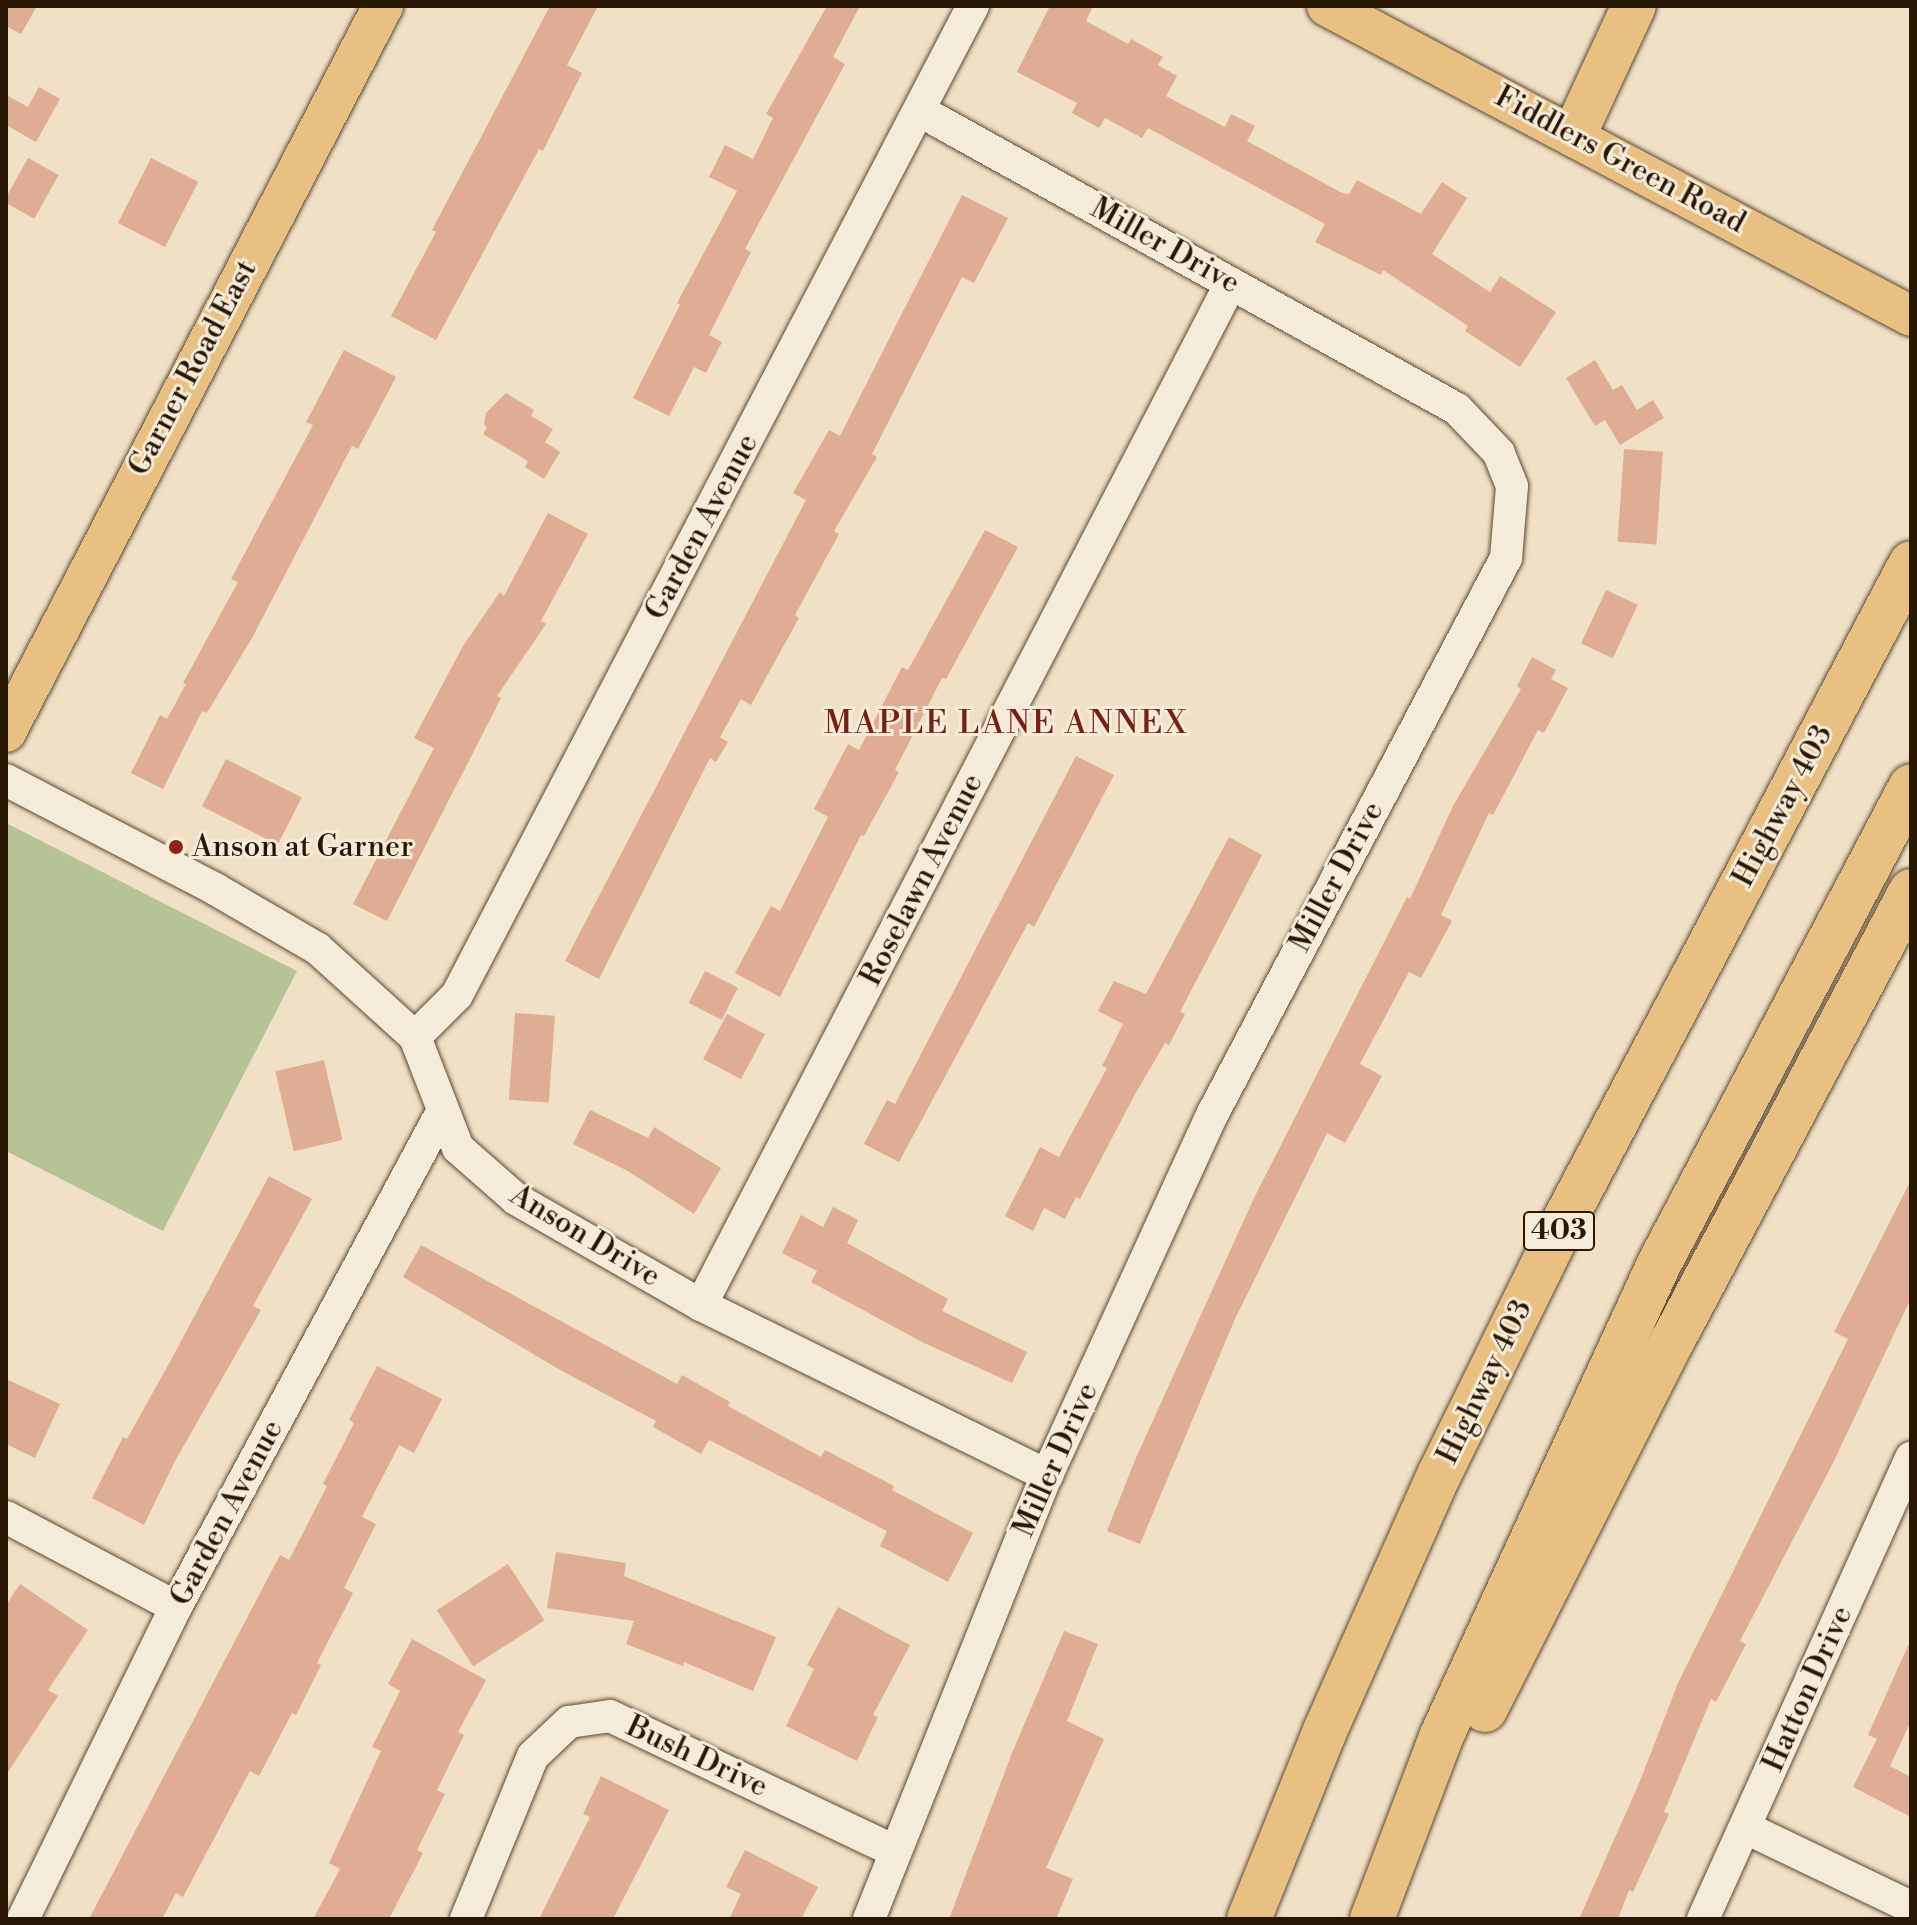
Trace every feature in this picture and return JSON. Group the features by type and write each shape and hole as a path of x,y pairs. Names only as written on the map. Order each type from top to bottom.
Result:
{"highway":[{"path":"1574,135 1634,6"},
{"name":"Highway 403","path":"1249,1919 1324,1733 1440,1473 1562,1225 1911,563"},
{"path":"1372,1919 1442,1735 1659,1264 1911,786"},
{"path":"1379,1919 1674,1338 1911,891"}],"main road":[{"name":"Garner Road East","path":"6,732 383,6"},
{"name":"Fiddlers Green Road","path":"1327,6 1911,316"}],"street":[{"name":"Garden Avenue","path":"415,1037 457,995 973,6"},
{"name":"Miller Drive","path":"869,1919 1047,1475 1213,1113 1506,558 1512,486 1499,453 1457,409 920,111"},
{"name":"Roselawn Avenue","path":"701,1305 1231,283"},
{"name":"Anson Drive","path":"6,780 215,889 318,949 415,1037 458,1148 516,1199 701,1305 1047,1475"},
{"name":"Garden Avenue","path":"23,1919 176,1607 442,1112"},
{"name":"Hatton Drive","path":"1703,1919 1911,1458"},
{"path":"6,1517 176,1607"},
{"name":"Bush Drive","path":"466,1919 533,1756 569,1722 610,1716 894,1851"},
{"path":"1746,1828 1911,1907"}],"green space":[{"path":"6,823 297,971 163,1231 6,1151"}],"building":[{"path":"6,6 37,6 21,34 6,26"},
{"path":"550,6 598,6 567,65 582,73 543,151 539,149 436,340 391,316 436,232 432,230"},
{"path":"827,6 860,6 833,57 845,64 745,249 751,252 709,335 722,342 706,373 694,367 669,416 633,398 680,305 677,303 737,191 709,177 725,145 753,159 773,118 766,114"},
{"path":"1050,6 1093,6 1086,21 1128,44 1131,39 1163,57 1158,65 1177,76 1166,96 1225,127 1231,114 1255,126 1247,141 1342,193 1349,194 1357,180 1421,214 1442,182 1467,198 1432,254 1490,292 1500,276 1556,312 1520,367 1465,331 1468,326 1383,270 1381,275 1315,242 1325,224 1148,128 1142,138 1105,118 1099,128 1072,113 1077,103 1017,72"},
{"path":"39,87 60,99 36,142 6,125 6,95 28,107"},
{"path":"28,158 59,175 34,219 6,203"},
{"path":"151,158 198,182 165,247 118,223"},
{"path":"962,195 1008,218 974,283 962,277 872,454 877,457 834,531 839,534 795,615 799,618 751,705 741,699 720,737 728,742 716,762 710,758 599,979 565,961 806,500 793,493 829,430 840,436"},
{"path":"344,350 396,377 358,449 352,446 252,638 207,713 202,711 163,789 131,773 160,715 167,719 238,582 231,579 313,425 306,422"},
{"path":"1595,360 1613,390 1622,385 1637,410 1653,400 1664,418 1620,445 1605,420 1595,426 1566,378"},
{"path":"506,393 534,410 531,416 553,429 545,442 560,452 544,479 525,467 528,461 483,434 487,428 484,424 486,413"},
{"path":"1624,449 1663,452 1656,544 1618,542"},
{"path":"548,513 588,534 541,621 546,624 497,696 501,698 387,921 353,904 434,748 414,738 463,646 500,592 504,596"},
{"path":"985,530 1018,547 946,679 942,678 895,770 899,772 864,836 861,835 780,997 735,973 771,906 780,911 828,817 814,809 848,744 859,750 902,667 908,670"},
{"path":"1606,590 1638,605 1613,658 1581,643"},
{"path":"1532,657 1556,670 1551,679 1568,688 1544,733 1538,730 1493,815 1489,813 1441,915 1452,921 1421,978 1409,972 1360,1064 1382,1076 1345,1143 1327,1133 1235,1319 1140,1544 1107,1531 1135,1460 1254,1198 1407,897 1410,899 1453,806 1521,689 1517,686"},
{"path":"1076,756 1114,775 1034,927 1028,923 899,1162 864,1144 887,1100 895,1104"},
{"path":"226,759 302,798 278,845 202,806"},
{"path":"1229,837 1262,855 1180,1012 1185,1014 1169,1045 1165,1043 1134,1096 1080,1199 1076,1197 1065,1219 1044,1208 1033,1231 1005,1216 1040,1147 1059,1157 1107,1068 1102,1066 1123,1024 1098,1011 1114,981 1146,994"},
{"path":"705,971 738,988 722,1020 689,1003"},
{"path":"515,1013 555,1016 549,1103 509,1100"},
{"path":"727,1014 765,1034 741,1079 703,1059"},
{"path":"324,1060 342,1140 294,1151 275,1071"},
{"path":"590,1110 648,1138 654,1127 721,1168 694,1214 628,1171 573,1144"},
{"path":"269,1176 312,1199 253,1306 261,1310 174,1463 144,1525 92,1498 123,1437 127,1439 171,1360"},
{"path":"1911,1180 1911,1298 1833,1463 1740,1641 1746,1644 1716,1702 1711,1699 1664,1812 1669,1814 1633,1892 1629,1890 1618,1919 1579,1919 1640,1781 1678,1683 1848,1339 1834,1332"},
{"path":"833,1207 858,1220 847,1243 948,1299 942,1311 1027,1352 1012,1383 924,1343 811,1282 817,1271 782,1253 801,1215 823,1227"},
{"path":"421,1245 677,1384 682,1375 730,1402 728,1406 821,1457 825,1450 973,1533 948,1582 880,1546 887,1531 709,1440 701,1454 653,1427 656,1421 562,1371 403,1277"},
{"path":"377,1366 442,1399 414,1453 399,1445 362,1517 376,1524 344,1588 353,1593 317,1663 321,1665 296,1715 292,1713 259,1776 250,1771 183,1897 176,1893 162,1919 89,1919 280,1555 289,1560 327,1486 323,1484 354,1423 349,1420"},
{"path":"6,1379 60,1404 35,1458 6,1444"},
{"path":"556,1552 626,1563 624,1576 776,1637 753,1691 684,1662 683,1666 626,1644 634,1621 547,1608"},
{"path":"508,1564 544,1620 473,1666 437,1610"},
{"path":"20,1584 88,1630 48,1690 58,1696 6,1775 6,1605"},
{"path":"838,1607 910,1645 873,1715 878,1717 857,1761 786,1726 814,1669 807,1665"},
{"path":"1064,1631 1098,1644 1067,1721 1104,1739 1046,1868 1073,1879 1056,1919 949,1919 1012,1753"},
{"path":"412,1639 486,1680 458,1732 464,1735 437,1790 445,1794 417,1850 423,1853 389,1919 313,1919 340,1869 329,1863 381,1751 372,1747 400,1691 388,1684"},
{"path":"1911,1639 1911,1721 1890,1766 1911,1777 1911,1817 1853,1787 1877,1739 1868,1735"},
{"path":"601,1776 669,1810 613,1919 539,1919 590,1817 583,1814"},
{"path":"745,1850 818,1887 801,1919 729,1919 741,1894 726,1887"}],"place":[{"name":"Anson at Garner","path":"176,847"}],"district":[{"name":"MAPLE LANE ANNEX","path":"1006,723"}]}
